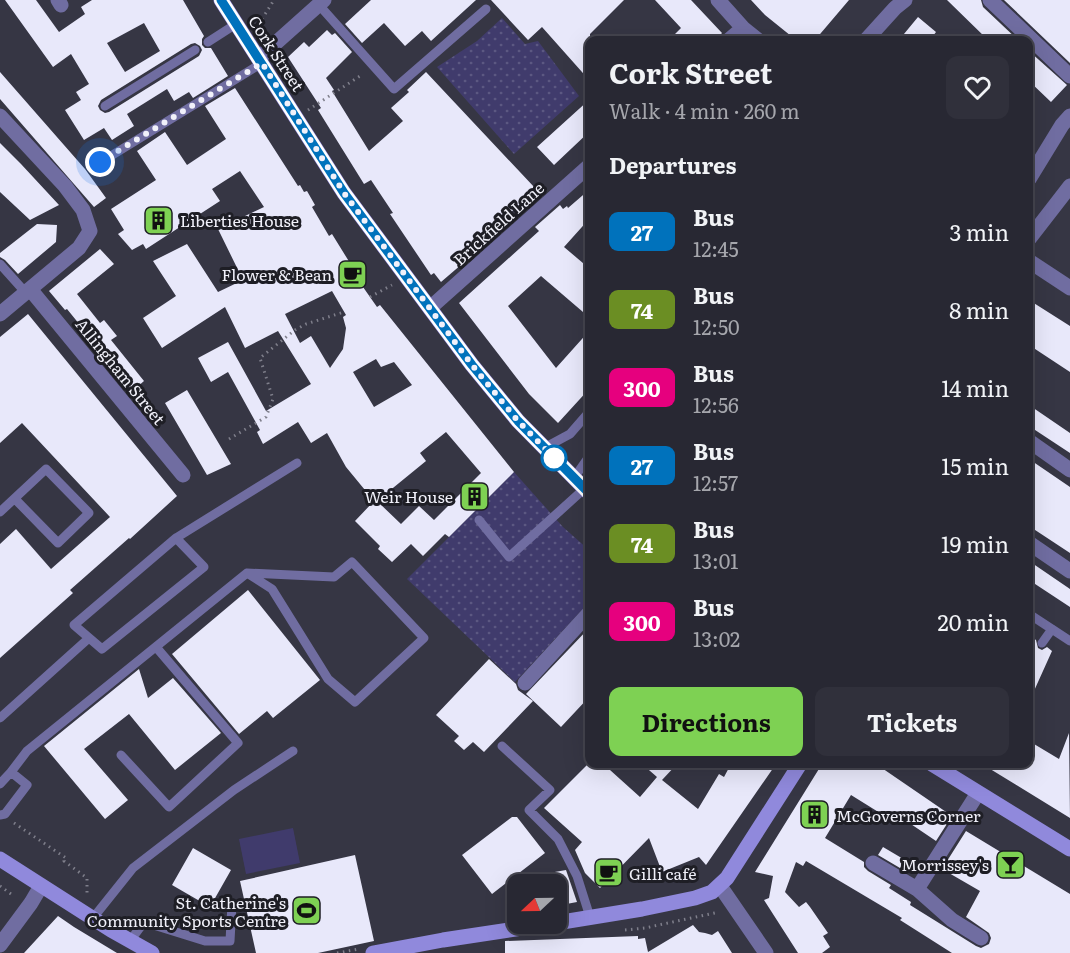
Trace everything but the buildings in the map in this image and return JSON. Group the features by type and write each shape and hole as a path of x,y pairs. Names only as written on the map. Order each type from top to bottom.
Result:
{"main road":[{"name":"Cork Street","path":"220,0 344,193 472,365 518,421 582,487"},
{"path":"567,921 642,909 712,892 731,872 797,768"},
{"path":"938,768 1070,849"},
{"path":"0,859 42,886 96,914 130,940 152,953"},
{"path":"373,953 507,931"}],"street":[{"path":"718,0 753,36"},
{"path":"870,36 905,0"},
{"path":"990,0 1028,36"},
{"path":"260,61 322,2"},
{"path":"734,36 743,28"},
{"path":"1033,41 1070,76"},
{"path":"0,116 65,186 83,210 90,231 79,248 0,314"},
{"path":"1033,173 1067,124"},
{"name":"Brickfield Lane","path":"430,308 585,169"},
{"path":"1033,234 1070,186"},
{"path":"1033,264 1070,288"},
{"name":"Allingham Street","path":"28,291 183,475"},
{"path":"1033,444 1070,470"},
{"path":"1033,546 1070,571"},
{"path":"525,683 585,617"},
{"path":"918,889 978,793"},
{"path":"873,863 918,889 952,920 981,938"},
{"path":"0,945 42,886"},
{"path":"720,886 766,953"}],"lane":[{"path":"322,2 394,89 486,9"},
{"path":"207,42 236,24"},
{"path":"105,106 195,50"},
{"path":"100,162 260,61"},
{"path":"0,264 28,291"},
{"path":"544,448 570,434 585,417"},
{"path":"176,538 204,567 102,649 74,625 176,538 297,464"},
{"path":"0,512 46,469 89,513 58,543 15,499"},
{"path":"479,520 509,557 582,487"},
{"path":"0,784 27,751 247,573 334,577 352,562 424,638 355,702 328,679 272,589 247,573"},
{"path":"1033,617 1070,641"},
{"path":"1042,643 1052,629"},
{"path":"0,718 89,638"},
{"path":"121,755 169,807 238,742 156,647"},
{"path":"502,746 550,790 529,810 558,839 577,876 590,917"},
{"path":"96,914 133,868 234,790 292,751"},
{"path":"1,814 5,814 27,785 11,772"},
{"path":"130,940 144,922 205,940 230,941 232,904"}],"path":[{"path":"262,19 274,0"},
{"path":"296,118 374,67"},
{"path":"370,297 406,276"},
{"path":"229,439 266,417 273,399 260,358 295,330 306,324 344,312"},
{"path":"1,814 66,858 64,861 87,878 87,897 96,914"},
{"path":"0,886 11,894"}],"shaded area":[{"path":"502,18 525,44 538,41 579,96 514,154 437,67 477,41"},
{"path":"514,472 563,527 585,546 585,606 515,682 407,579"},
{"path":"293,828 300,863 246,874 239,839"}],"bus line":[{"name":"27","path":"221,0 344,193 472,365 518,421 585,489"}],"place":[{"name":"Liberties House","path":"159,220"},
{"name":"Flower & Bean","path":"353,274"},
{"name":"Weir House","path":"474,496"},
{"name":"McGoverns Corner","path":"815,815"},
{"name":"Morrissey's","path":"1010,864"},
{"name":"Gilli café","path":"608,873"},
{"name":"St. Catherine's Community Sports Centre","path":"307,911"}],"route":[{"path":"100,162 262,63 344,193 472,365 518,421 554,458"}]}
